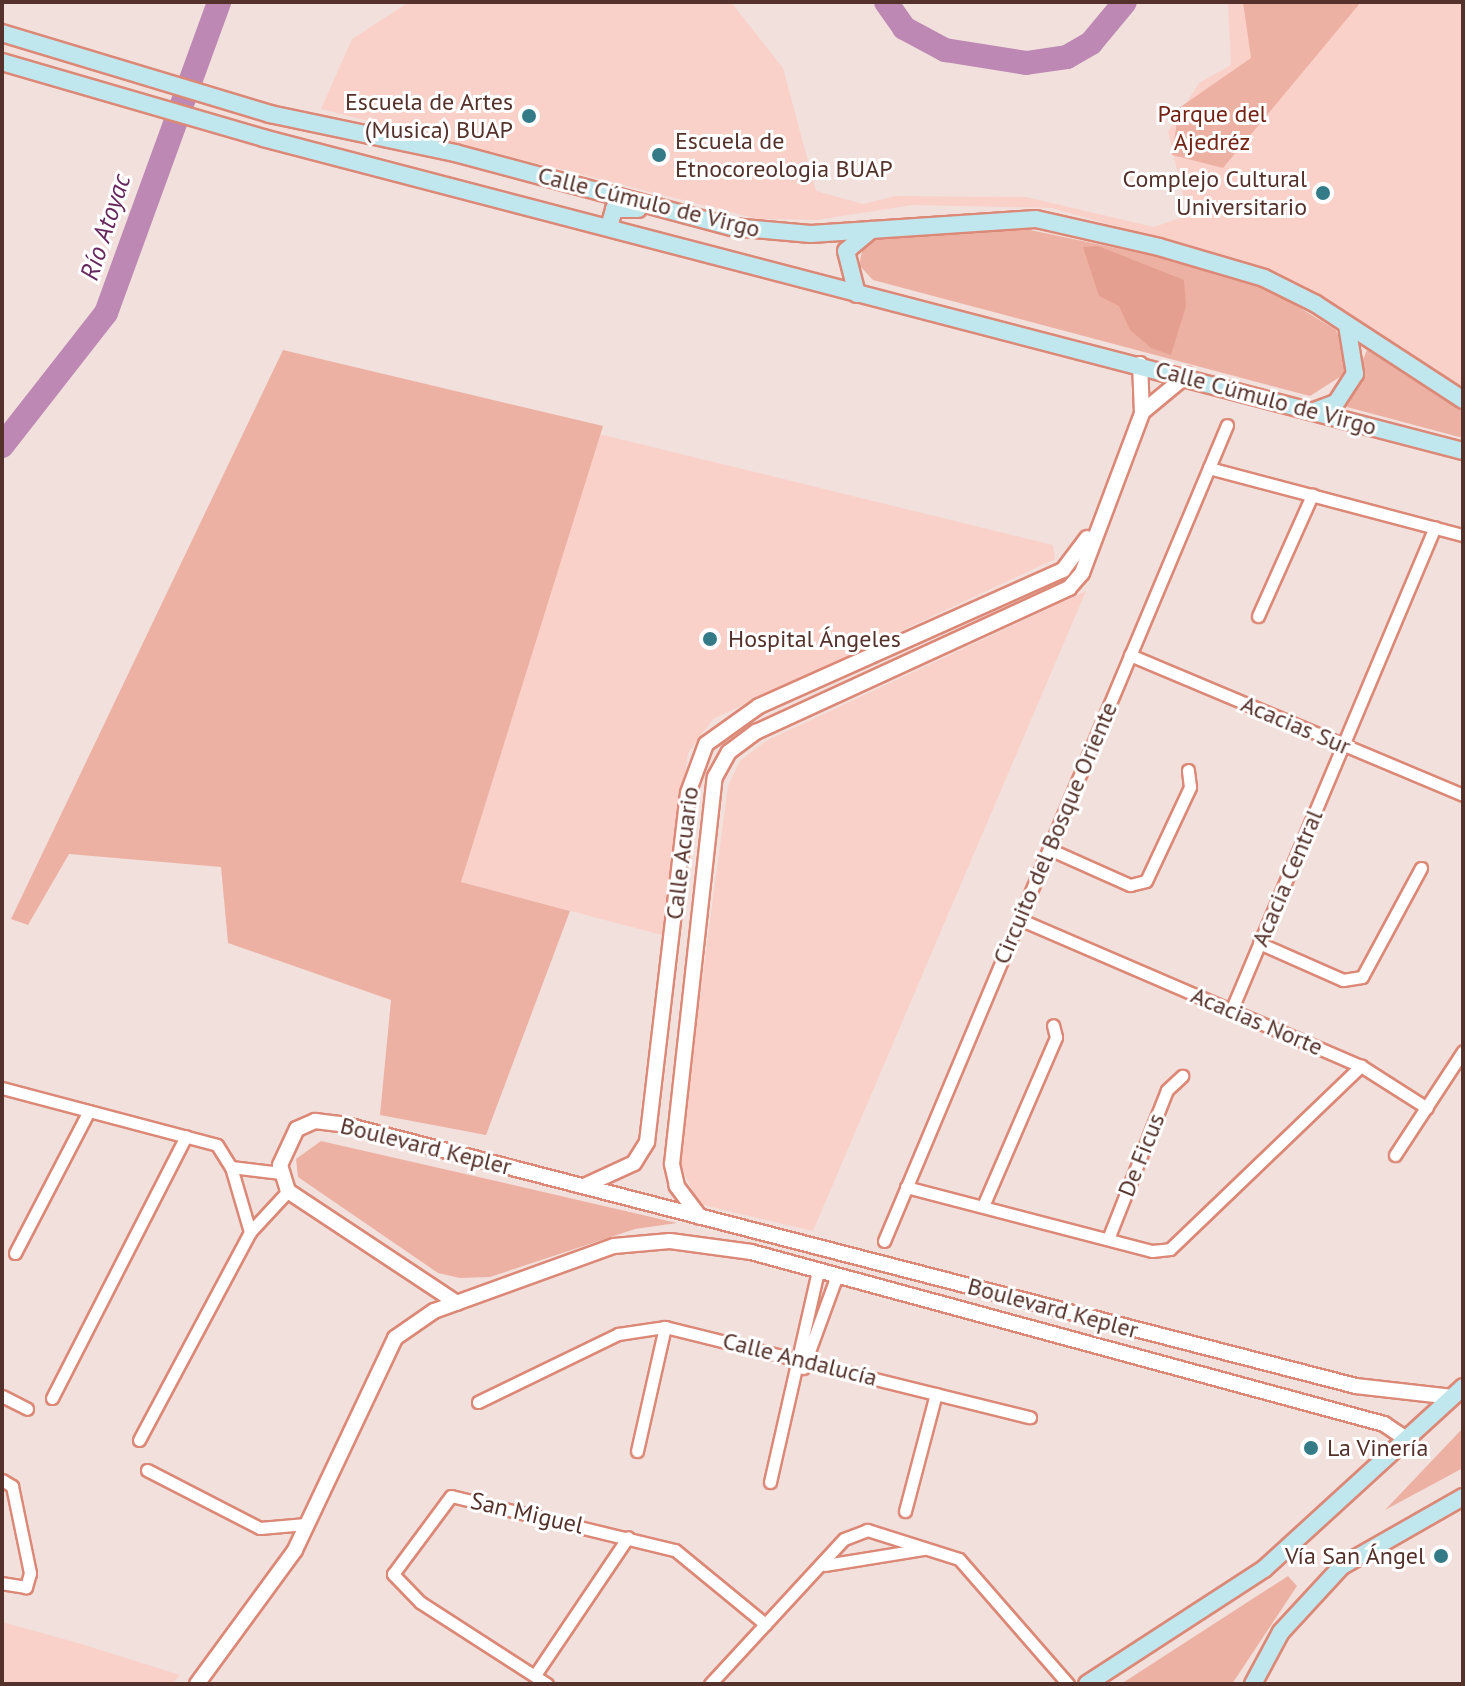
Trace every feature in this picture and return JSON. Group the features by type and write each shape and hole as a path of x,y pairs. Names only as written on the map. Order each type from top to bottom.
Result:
{"main road":[{"name":"Calle Cúmulo de Virgo","path":"2,33 270,114 455,153 668,210 777,234 892,224 1036,219 1066,226 1264,278 1347,325 1463,400"},
{"name":"Calle Cúmulo de Virgo","path":"2,62 263,138 857,294 1187,375 1463,451"},
{"path":"609,227 619,208 668,210"},
{"path":"857,294 846,251 863,233 892,224"},
{"path":"1314,411 1336,403 1355,374 1347,325"},
{"path":"1087,1684 1229,1597 1457,1392"},
{"path":"1253,1684 1281,1632 1342,1566 1463,1497"}],"street":[{"name":"Calle Acuario","path":"700,1217 677,1186 672,1164 709,802 729,752 756,732 1061,594 1082,573 1094,528 1142,413 1140,364"},
{"name":"Calle Acuario","path":"1142,413 1187,375"},
{"name":"Circuito del Bosque Oriente","path":"884,1241 1227,425"},
{"path":"1209,468 1463,535"},
{"path":"1258,616 1312,495"},
{"name":"Acacia Central","path":"1231,1011 1435,527"},
{"name":"Calle Acuario","path":"584,1186 634,1163 647,1142 688,793 706,744 759,706 1063,570 1094,528"},
{"name":"Acacias Sur","path":"1130,655 1463,795"},
{"path":"1049,849 1130,885 1146,881 1190,787 1188,770"},
{"path":"1259,943 1343,980 1362,977 1421,868"},
{"name":"Acacias Norte","path":"1019,919 1361,1066 1427,1108"},
{"path":"664,1005 688,1006"},
{"path":"983,1206 1056,1037 1053,1025"},
{"path":"1395,1155 1463,1051"},
{"path":"906,1187 1108,1239 1170,1249 1361,1066"},
{"name":"De Ficus","path":"1108,1239 1167,1090 1182,1076"},
{"path":"2,1088 217,1145 231,1167 250,1232"},
{"path":"15,1253 89,1111"},
{"name":"Boulevard Kepler","path":"281,1173 290,1136 324,1121 1356,1386 1457,1392"},
{"path":"52,1398 186,1136"},
{"path":"231,1167 281,1173 288,1191 457,1303"},
{"path":"139,1440 250,1232 288,1191"},
{"name":"Boulevard Kepler","path":"197,1684 280,1574 306,1524 382,1354 421,1320 457,1303 614,1246 670,1241 812,1268 1384,1424 1406,1439"},
{"path":"770,1482 799,1372 796,1359 812,1268 811,1245"},
{"path":"799,1372 809,1362 837,1275"},
{"path":"478,1402 618,1334 665,1327 637,1451"},
{"name":"Calle Andalucía","path":"665,1327 1030,1417"},
{"path":"905,1511 936,1394"},
{"path":"2,1396 27,1409"},
{"path":"147,1470 260,1528 306,1524"},
{"path":"2,1480 12,1486 30,1581 19,1588 2,1583"},
{"name":"San Miguel","path":"547,1684 405,1589 393,1574 405,1551 451,1496 628,1537 691,1558 765,1624"},
{"path":"710,1684 854,1532 881,1532 959,1559 1068,1684"},
{"path":"535,1675 628,1537"},
{"path":"825,1565 929,1549"}],"shaded area":[{"name":"Complejo Cultural Universitario","path":"409,2 731,2 783,68 816,191 863,204 896,196 1026,197 1154,227 1188,215 1168,132 1199,83 1231,65 1228,2 1463,2 1463,387 1278,273 1052,208 912,205 817,220 758,219 321,109 352,39"},
{"path":"1098,246 1184,280 1186,306 1171,355 1151,348 1130,330 1119,306 1099,296 1083,247"},
{"name":"Hospital Ángeles","path":"599,434 1053,545 1055,559 713,719 688,753 662,935 461,882"},
{"path":"1086,591 813,1231 699,1204 678,1161 728,786 740,761 766,741"},
{"path":"2,1622 180,1675 172,1684 2,1684"}],"green space":[{"name":"Parque del Ajedréz","path":"1243,2 1361,2 1223,168 1172,155 1179,108 1251,58"},
{"path":"1011,226 1178,261 1274,292 1336,330 1349,359 1346,373 1310,396 873,280 859,265 865,238"},
{"path":"283,350 603,426 461,882 570,911 486,1135 380,1115 391,1000 228,943 221,867 69,854 28,925 11,919"},
{"path":"1367,350 1463,412 1463,438 1343,406"},
{"path":"321,1141 677,1223 635,1229 490,1277 460,1278 438,1273 298,1177 296,1159"},
{"path":"1463,1428 1463,1468 1385,1510"},
{"path":"1288,1576 1297,1586 1232,1684 1121,1684"}],"waterway":[{"name":"Río Atoyac","path":"2,446 106,313 219,2"},
{"name":"Río Atoyac","path":"886,2 904,28 945,50 1026,63 1067,57 1091,43 1125,2"}],"place":[{"name":"Escuela de Artes (Musica) BUAP","path":"529,116"},
{"name":"Escuela de Etnocoreologia BUAP","path":"659,155"},
{"name":"Complejo Cultural Universitario","path":"1323,193"},
{"name":"Hospital Ángeles","path":"710,639"},
{"name":"La Vinería","path":"1311,1448"},
{"name":"Vía San Ángel","path":"1441,1556"}]}
